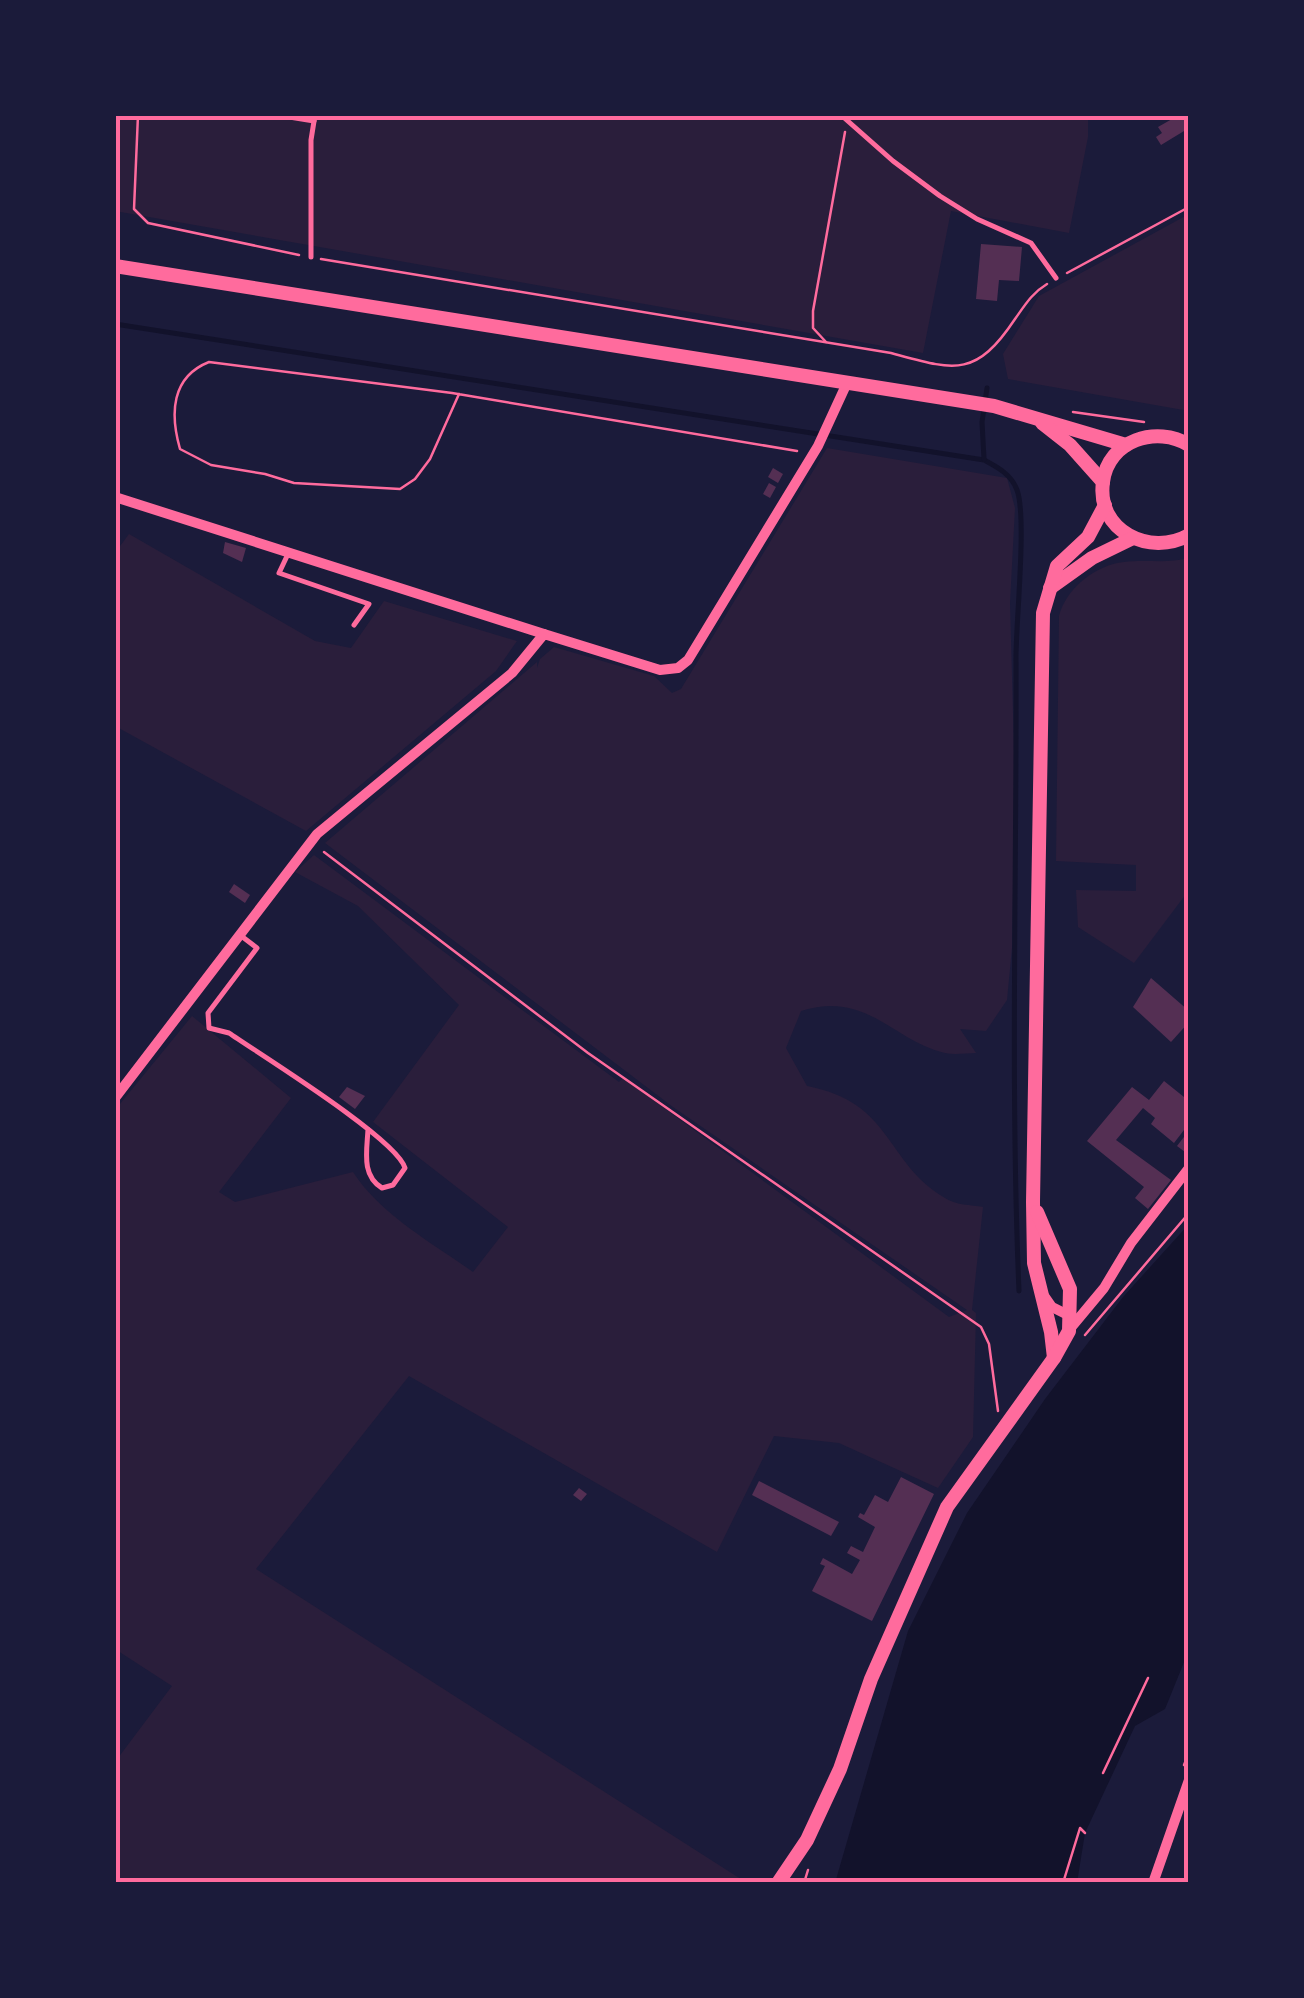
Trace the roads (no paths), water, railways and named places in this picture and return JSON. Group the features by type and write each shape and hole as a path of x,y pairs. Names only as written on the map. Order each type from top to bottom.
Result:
{"main road":[{"path":"115,266 994,406 1126,445"},
{"path":"1033,416 1070,445 1103,482"},
{"path":"1189,444 1170,436 1154,435 1126,445 1110,462 1103,482 1105,505 1117,526 1131,538 1162,545 1189,535"},
{"path":"1054,1358 1052,1332 1034,1264 1032,1202 1043,614 1058,566 1088,537 1105,505"},
{"path":"1049,588 1092,558 1131,538"},
{"path":"778,1883 807,1840 840,1769 871,1679 947,1507 1074,1327 1070,1289 1032,1202"}],"street":[{"path":"115,497 660,670 678,668 688,660 826,432 848,383"},
{"path":"115,1098 311,842 340,812 512,673 544,634"},
{"path":"1038,1288 1074,1327 1131,1243 1189,1168"},
{"path":"1152,1883 1189,1780"}],"lane":[{"path":"277,115 315,118 311,140 311,258"},
{"path":"844,117 940,196 977,219 1031,243 1056,278"},
{"path":"288,554 279,573 369,604 354,625"},
{"path":"240,934 258,948 208,1013 209,1028 229,1033 368,1129 402,1158 404,1168 393,1185 382,1188 372,1181 366,1164 368,1129"}],"waterway":[{"path":"115,324 984,460 1007,475 1017,490 1021,522 1014,974 1019,1291"},
{"path":"984,459 982,422 987,388"}]}
